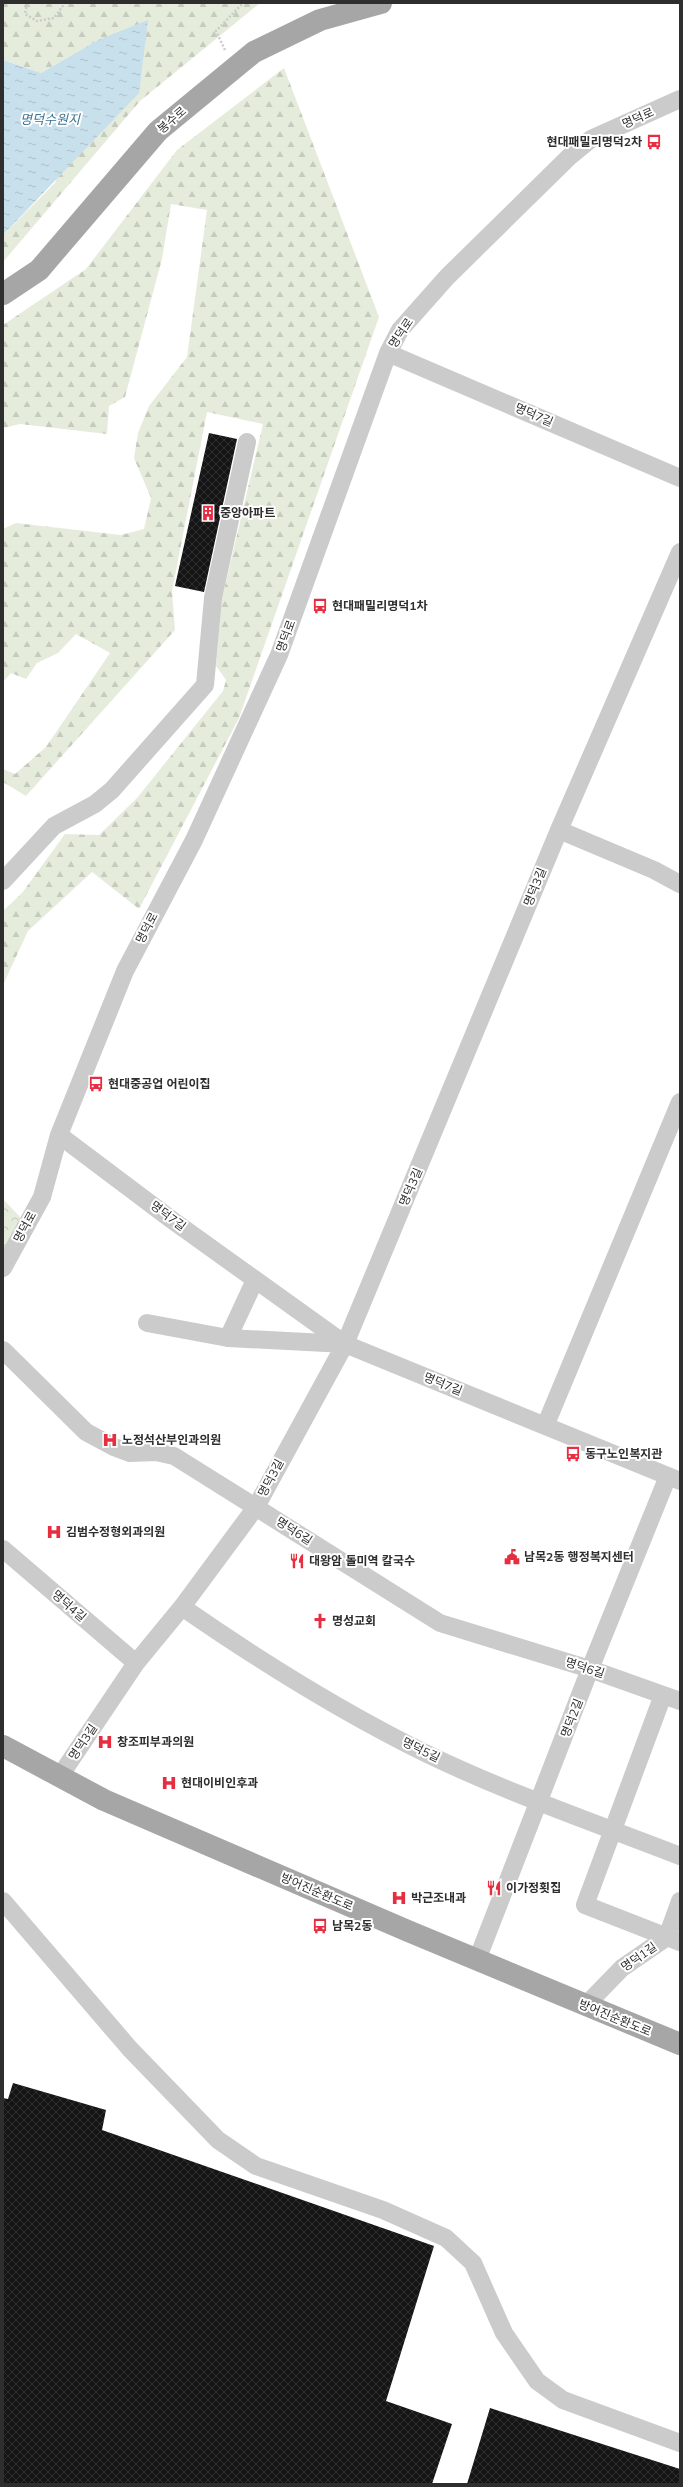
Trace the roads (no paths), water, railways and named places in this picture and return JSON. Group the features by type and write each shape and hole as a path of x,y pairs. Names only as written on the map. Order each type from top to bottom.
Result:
{"main road":[{"name":"봉수로","path":"3,294 39,270 158,131 254,52 320,20 381,3"},
{"name":"방어진순환도로","path":"3,1746 104,1800 585,2006 680,2044"}],"street":[{"name":"명덕로","path":"3,1268 42,1197 59,1135 124,971 194,840 279,655 388,352 400,330 447,277 568,157 591,139 680,99"},
{"name":"명덕7길","path":"388,352 680,478"},
{"path":"3,880 54,826 95,804 112,790 205,684 213,598 247,442"},
{"name":"명덕3길","path":"60,1776 136,1663 182,1607 256,1507 345,1344 559,830 680,552"},
{"path":"559,830 654,870 680,884"},
{"path":"674,1479 546,1424 680,1102"},
{"name":"명덕7길","path":"59,1135 255,1280 345,1344 546,1424"},
{"path":"228,1338 255,1280"},
{"path":"147,1323 228,1338 345,1344"},
{"name":"명덕6길","path":"3,1350 86,1432 114,1447 130,1453 156,1452 174,1456 440,1623 590,1668 680,1701"},
{"name":"명덕2길","path":"478,1960 540,1804 590,1668 674,1479"},
{"name":"명덕4길","path":"3,1548 136,1663"},
{"name":"명덕5길","path":"182,1607 244,1650 322,1699 425,1753 540,1804 680,1856"},
{"path":"663,1695 585,1905 674,1940 680,1902"},
{"path":"3,1901 130,2049 218,2140 256,2166 383,2210 446,2238 473,2263 504,2332 537,2381 563,2400 680,2444"},
{"name":"명덕1길","path":"585,2006 622,1968 674,1940"}],"water":[{"name":"명덕수원지","path":"148,20 139,93 3,235 3,60 41,73 98,40"}],"place":[{"name":"현대패밀리명덕2차","path":"654,142"},
{"name":"중앙아파트","path":"208,513"},
{"name":"현대패밀리명덕1차","path":"320,606"},
{"name":"현대중공업 어린이집","path":"96,1084"},
{"name":"노정석산부인과의원","path":"110,1440"},
{"name":"동구노인복지관","path":"573,1454"},
{"name":"김범수정형외과의원","path":"54,1532"},
{"name":"남목2동 행정복지센터","path":"512,1557"},
{"name":"대왕암 돌미역 칼국수","path":"297,1561"},
{"name":"명성교회","path":"320,1621"},
{"name":"창조피부과의원","path":"105,1742"},
{"name":"현대이비인후과","path":"169,1783"},
{"name":"이가정횟집","path":"494,1888"},
{"name":"박근조내과","path":"399,1898"},
{"name":"남목2동","path":"320,1926"}]}
